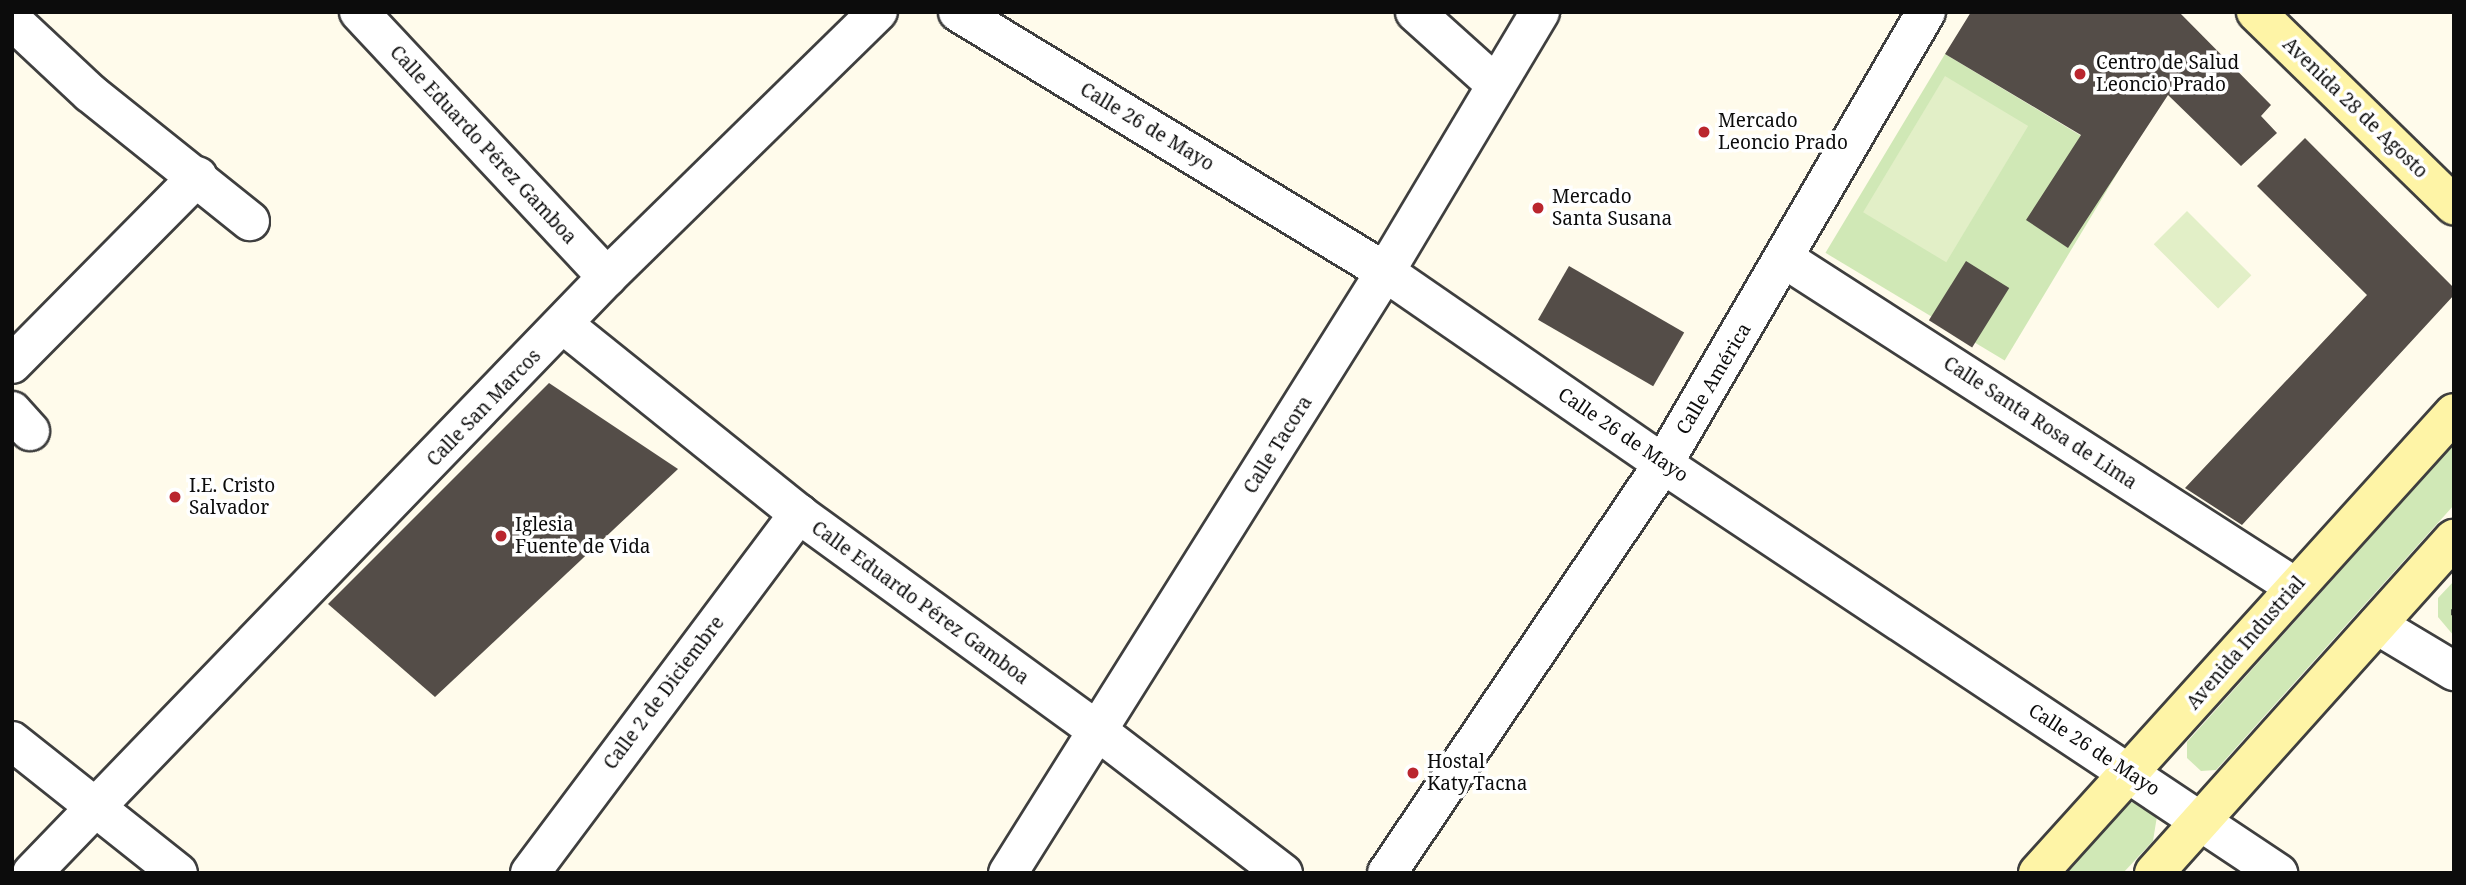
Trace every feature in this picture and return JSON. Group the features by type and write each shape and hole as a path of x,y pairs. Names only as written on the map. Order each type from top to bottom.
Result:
{"main road":[{"name":"Avenida 28 de Agosto","path":"2256,12 2454,205"},
{"name":"Avenida Industrial","path":"2038,873 2132,773 2295,587 2454,413"},
{"path":"2154,873 2454,539"}],"street":[{"name":"Calle Eduardo Pérez Gamboa","path":"359,12 607,277"},
{"name":"Calle San Marcos","path":"32,873 564,325 607,277 878,12"},
{"name":"Calle 26 de Mayo","path":"958,12 1385,272 1663,464 2132,773 2278,873"},
{"path":"1415,12 1496,85"},
{"name":"Calle Tacora","path":"1008,873 1099,732 1385,272 1540,12"},
{"name":"Calle América","path":"1387,873 1663,464 1786,259 1926,12"},
{"path":"12,20 90,93 198,176 250,221"},
{"path":"16,352 198,176"},
{"name":"Calle Santa Rosa de Lima","path":"1786,259 2295,587"},
{"name":"Calle Eduardo Pérez Gamboa","path":"564,325 799,514 1099,732 1283,873"},
{"name":"Calle 2 de Diciembre","path":"530,873 799,514"},
{"path":"2377,625 2454,671"},
{"path":"12,741 178,873"}],"green space":[{"path":"1945,54 2124,162 2005,361 1826,253"},
{"path":"1945,76 2028,126 1946,262 1863,212"},
{"path":"2187,211 2251,275 2218,309 2154,244"},
{"path":"2454,444 2454,505 2216,770 2201,771 2187,758 2187,742"},
{"path":"2454,581 2454,636 2438,617 2438,598"},
{"path":"2141,802 2157,816 2153,841 2123,873 2061,873 2123,803"}],"building":[{"name":"Centro de Salud Leoncio Prado","path":"1971,12 2179,12 2271,105 2261,116 2277,133 2241,166 2168,95 2068,248 2026,220 2081,135 1945,54"},
{"path":"2305,138 2454,288 2454,295 2242,525 2185,488 2367,295 2257,186"},
{"path":"1966,261 2009,288 1972,347 1929,320"},
{"path":"1569,266 1684,332 1653,386 1538,320"},
{"name":"Iglesia Fuente de Vida","path":"549,383 678,469 435,697 328,604"}],"place":[{"name":"Centro de Salud Leoncio Prado","path":"2080,74"},
{"name":"Mercado Leoncio Prado","path":"1704,132"},
{"name":"Mercado Santa Susana","path":"1538,208"},
{"name":"I.E. Cristo Salvador","path":"175,497"},
{"name":"Iglesia Fuente de Vida","path":"501,536"},
{"name":"Hostal Katy Tacna","path":"1413,773"}]}
